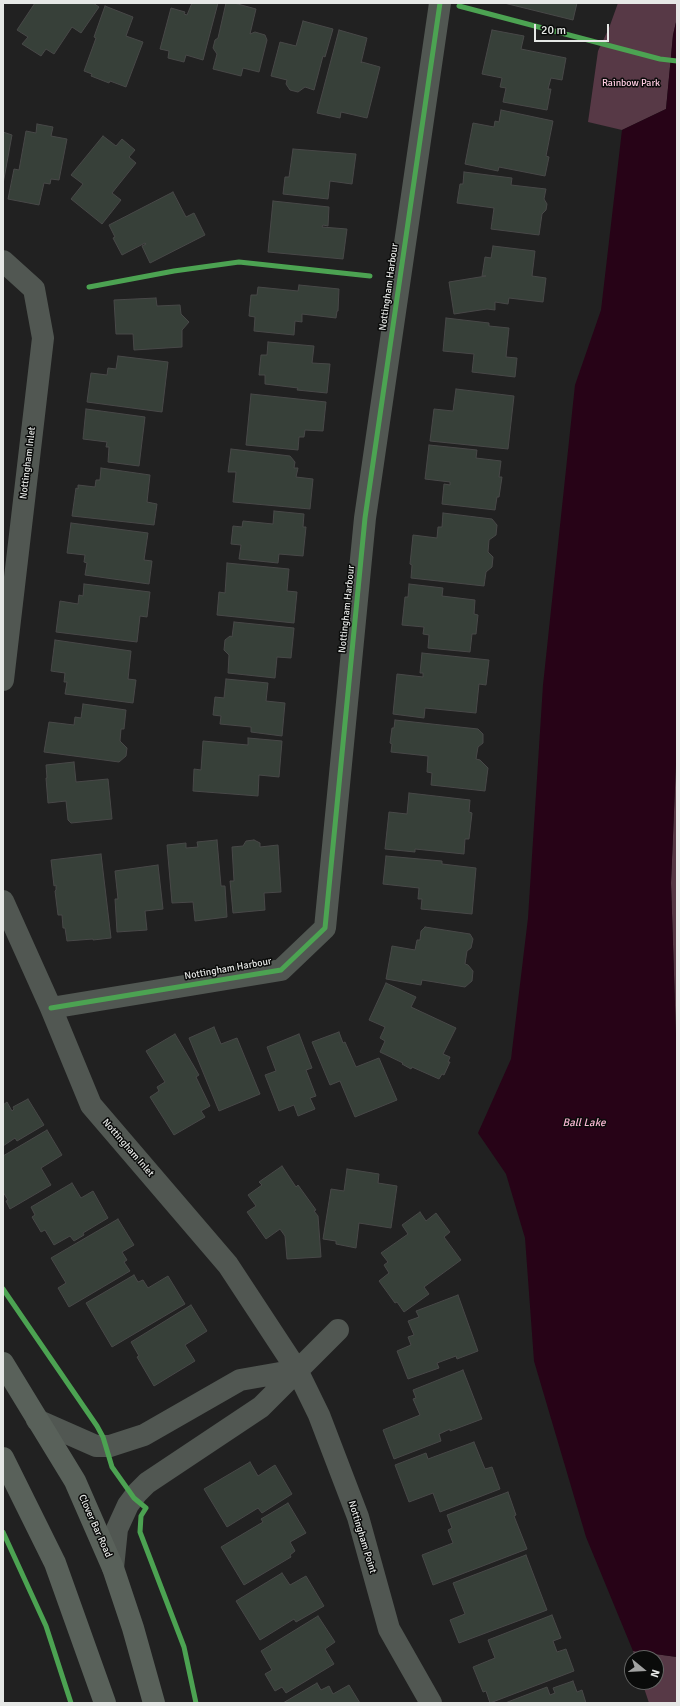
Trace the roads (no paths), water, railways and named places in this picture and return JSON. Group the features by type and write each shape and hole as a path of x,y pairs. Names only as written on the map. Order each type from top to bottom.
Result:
{"main road":[{"name":"Clover Bar Road","path":"3,1363 75,1481 113,1568 133,1628 154,1703"},
{"path":"3,1458 55,1563 105,1703"}],"street":[{"name":"Nottingham Harbour","path":"51,1008 281,970 324,928 366,518 440,3"},
{"name":"Nottingham Inlet","path":"3,261 34,289 43,338 3,680"},
{"name":"Nottingham Inlet","path":"3,901 51,1008 91,1105 228,1265 297,1370"},
{"path":"113,1568 117,1529 128,1505 137,1493 147,1483 261,1406 338,1330"},
{"path":"37,1420 96,1446 110,1446 144,1436 240,1380 297,1370"},
{"name":"Nottingham Point","path":"297,1370 319,1415 358,1517 389,1629 430,1703"}],"water":[{"name":"Ball Lake","path":"677,18 677,739 671,883 677,1067 677,1657 664,1655 664,1650 633,1650 586,1537 534,1361 525,1238 506,1174 478,1133 511,1059 528,918 543,685 575,385 601,310 622,130 666,109 673,35"}],"park label":[{"name":"Rainbow Park","path":"631,83"}]}
